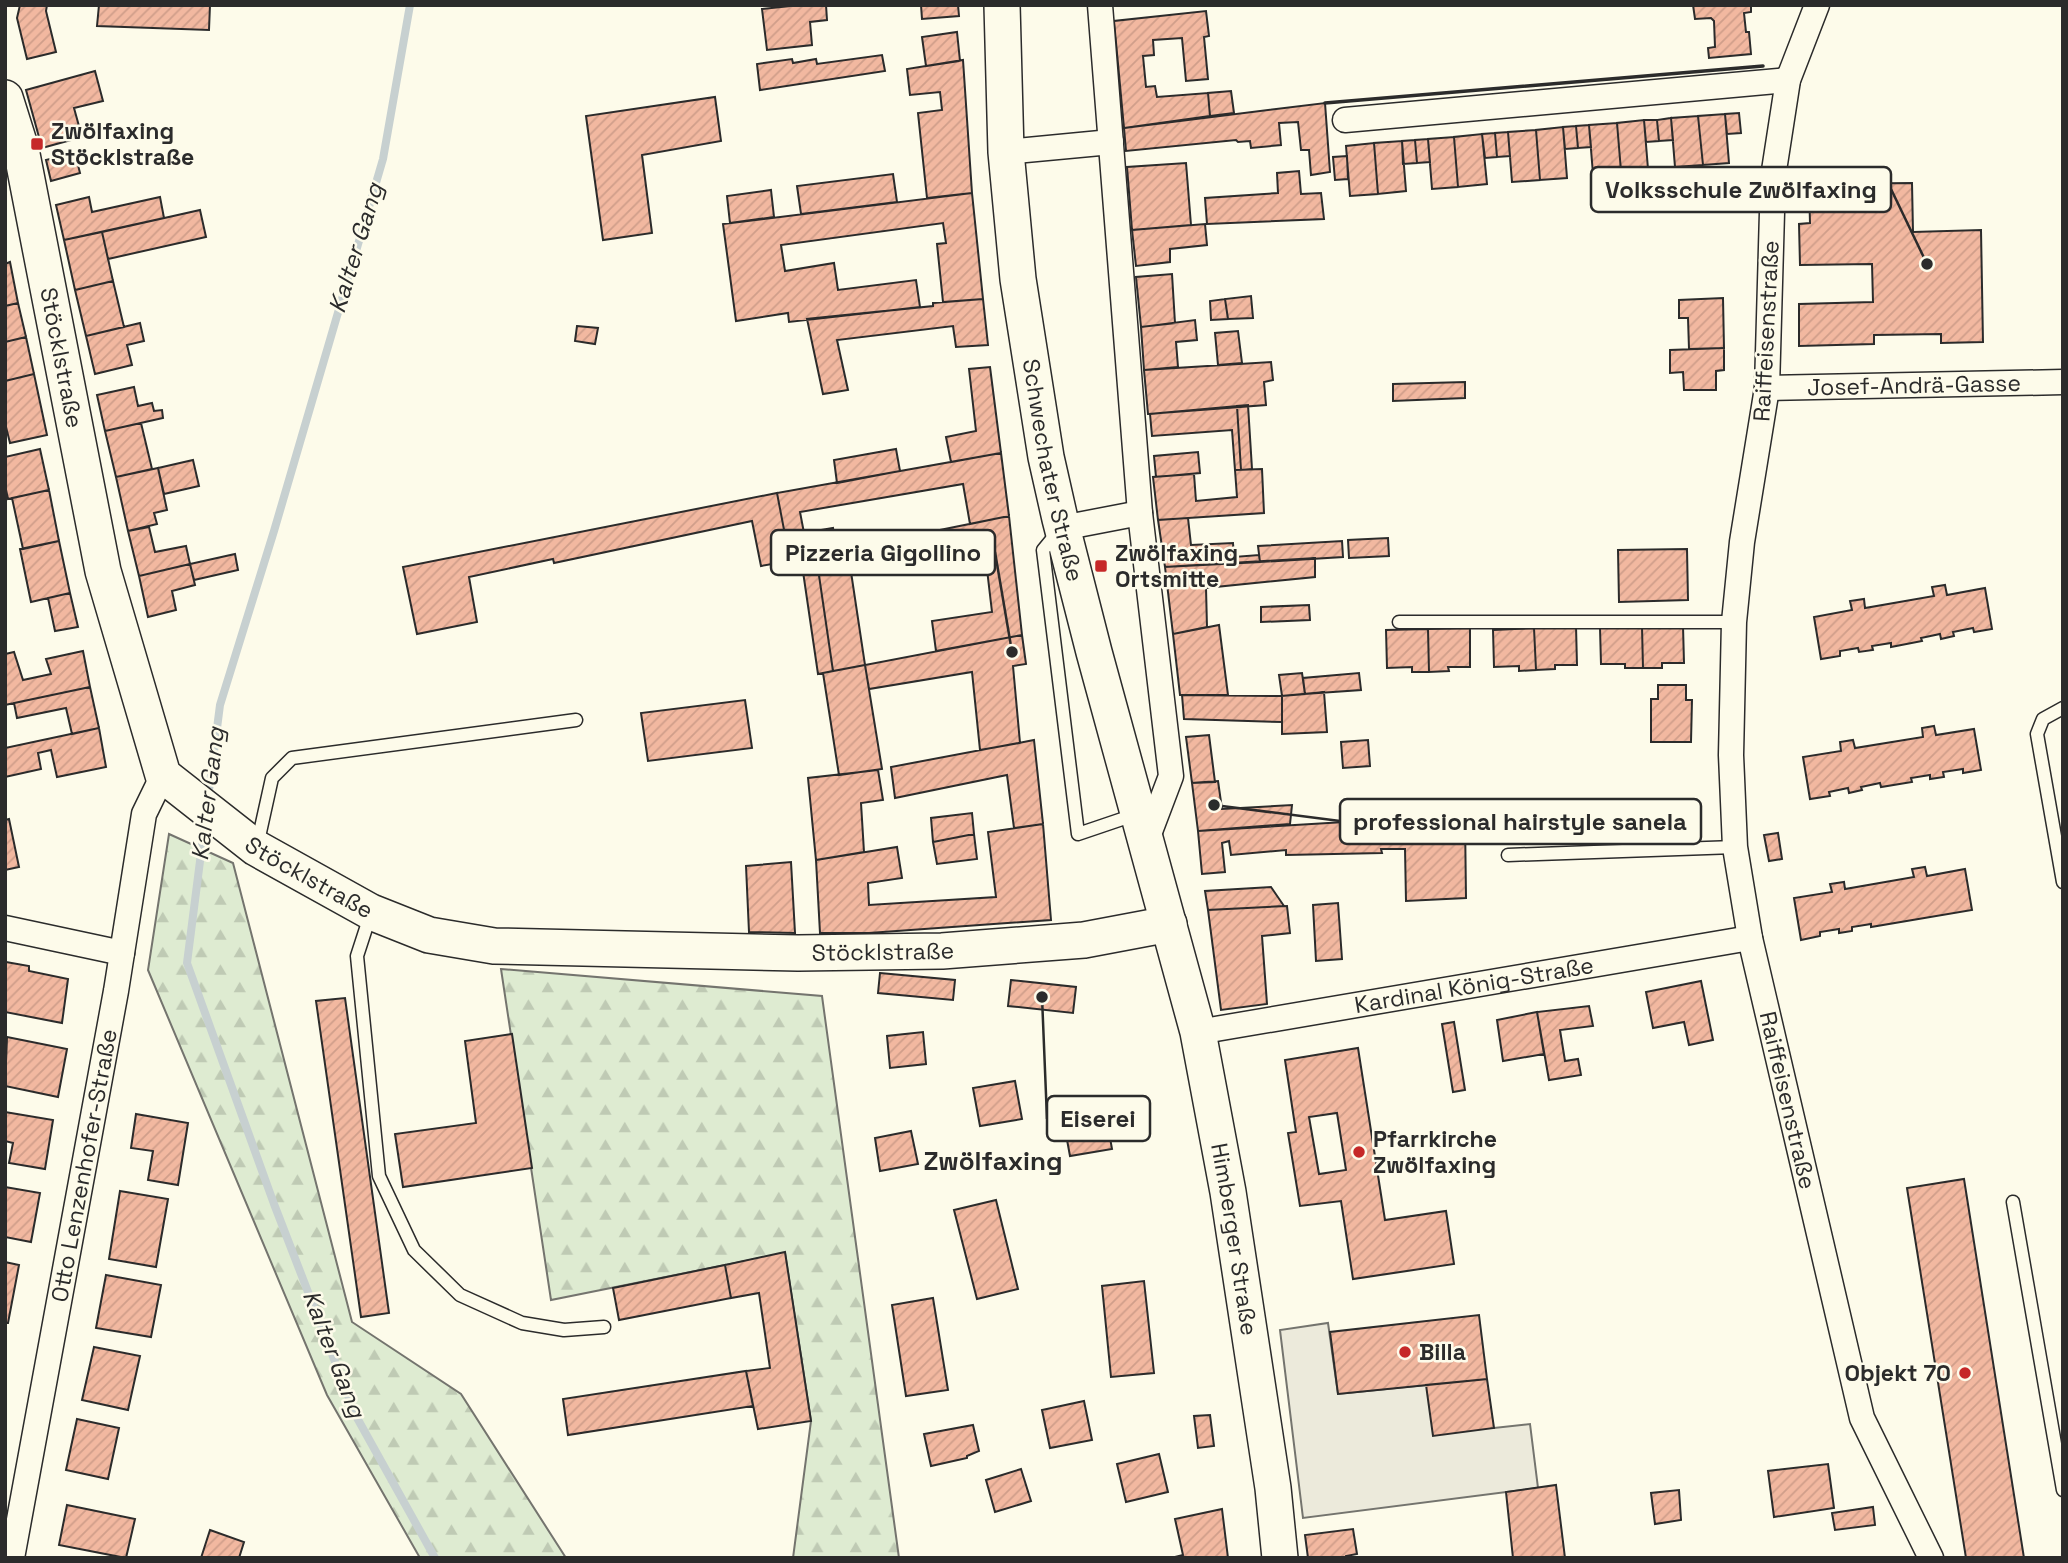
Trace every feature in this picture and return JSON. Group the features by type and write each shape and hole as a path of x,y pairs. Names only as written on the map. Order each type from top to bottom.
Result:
{"street":[{"name":"Schwechater Straße","path":"1002,5 1006,152 1018,279 1046,457 1062,528 1169,924"},
{"path":"1100,5 1140,513 1171,776 1142,828"},
{"name":"Raiffeisenstraße","path":"1816,5 1788,80 1773,177 1767,388 1742,542 1734,622 1731,755 1735,847 1750,938 1862,1418 1931,1558"},
{"path":"1345,120 1788,80"},
{"name":"Stöcklstraße","path":"5,98 21,149 103,571 163,775 256,848 371,912 429,935 494,946 798,953 942,951 1013,948 1084,940 1169,924"},
{"path":"1006,152 1111,142"},
{"name":"Josef-Andrä-Gasse","path":"1767,388 2063,382"},
{"path":"1062,528 1140,513"},
{"name":"Otto Lenzenhofer-Straße","path":"12,1558 122,954 144,814 163,775"},
{"name":"Himberger Straße","path":"1169,924 1198,1032 1232,1219 1273,1488 1280,1558"},
{"path":"5,928 122,954"},
{"name":"Kardinal König-Straße","path":"1198,1032 1750,938"}],"lane":[{"path":"1062,528 1043,550 1078,834 1142,828"},
{"path":"1399,622 1734,622"},
{"path":"2063,708 2043,719 2037,734 2063,882"},
{"path":"256,848 272,778 292,758 576,720"},
{"path":"1508,855 1735,847"},
{"path":"371,912 357,956 379,1176 414,1250 460,1295 522,1323 564,1330 604,1327"},
{"path":"2013,1202 2063,1489"},
{"path":"2048,1405 2063,1402"}],"green space":[{"path":"169,834 233,863 352,1322 461,1394 566,1558 420,1558 327,1395 148,970"},
{"path":"501,969 822,996 899,1558 793,1558 811,1421 785,1253 551,1300"}],"shaded area":[{"path":"1328,1323 1338,1394 1426,1385 1494,1428 1530,1424 1538,1488 1303,1518 1280,1330"}],"building":[{"path":"20,5 47,5 46,11 56,52 27,59 17,18"},
{"path":"99,5 210,5 209,30 97,26"},
{"path":"826,5 827,20 810,22 812,45 767,50 762,9"},
{"path":"921,5 958,5 959,16 922,19"},
{"path":"1693,5 1751,5 1751,12 1744,13 1751,54 1709,58 1708,48 1715,47 1714,21 1711,18 1695,19"},
{"path":"1206,11 1209,36 1204,37 1208,79 1186,81 1182,38 1153,40 1154,55 1143,56 1146,87 1155,86 1157,97 1208,93 1210,116 1124,128 1114,21"},
{"path":"957,32 960,61 926,66 922,37"},
{"path":"882,55 885,71 760,90 757,64 816,59 817,64"},
{"path":"963,60 972,193 927,198 918,113 942,110 940,92 910,95 907,69"},
{"path":"95,71 103,101 74,108 82,137 42,148 26,90"},
{"path":"1231,91 1234,113 1210,116 1208,93"},
{"path":"715,97 721,141 642,155 652,233 603,240 586,116"},
{"path":"1325,103 1330,172 1311,175 1309,150 1301,150 1298,122 1279,123 1281,145 1251,148 1250,141 1236,140 1126,151 1124,128"},
{"path":"1739,113 1741,133 1727,134 1725,114"},
{"path":"1725,114 1729,163 1703,165 1698,116"},
{"path":"1698,116 1703,165 1675,167 1671,118"},
{"path":"1671,118 1673,140 1659,141 1657,120"},
{"path":"1644,120 1648,169 1621,171 1617,123"},
{"path":"1644,120 1657,120 1659,141 1646,142"},
{"path":"1617,123 1621,171 1593,174 1589,125"},
{"path":"1589,125 1591,147 1578,148 1576,126"},
{"path":"1576,126 1578,148 1565,149 1563,127"},
{"path":"1563,127 1567,178 1540,180 1536,130"},
{"path":"1536,130 1540,180 1512,182 1508,132"},
{"path":"1508,132 1510,156 1497,157 1495,133"},
{"path":"1495,133 1497,157 1485,158 1482,134"},
{"path":"1482,134 1487,184 1458,187 1454,137"},
{"path":"1454,137 1458,187 1432,189 1428,139"},
{"path":"1428,139 1430,162 1417,163 1415,140"},
{"path":"1415,140 1417,163 1403,164 1402,141"},
{"path":"1402,141 1406,191 1378,194 1374,143"},
{"path":"1374,143 1378,194 1350,196 1346,146"},
{"path":"75,153 80,173 51,181 46,160"},
{"path":"1347,156 1348,179 1335,180 1333,157"},
{"path":"1186,163 1191,225 1132,230 1127,167"},
{"path":"1299,171 1301,194 1321,193 1324,219 1207,224 1205,198 1278,193 1277,173"},
{"path":"893,174 897,202 801,214 797,186"},
{"path":"1912,183 1913,232 1981,230 1983,342 1941,343 1941,334 1874,335 1874,344 1799,346 1799,304 1873,302 1872,264 1800,265 1799,224 1810,223 1809,184"},
{"path":"771,190 774,217 730,223 727,196"},
{"path":"972,193 983,299 943,302 937,244 946,243 943,223 781,245 785,271 834,263 838,290 916,280 920,307 789,322 788,313 736,321 723,224"},
{"path":"89,197 92,212 160,197 164,218 64,240 56,205"},
{"path":"200,210 206,237 108,259 102,232"},
{"path":"1205,224 1207,245 1170,249 1170,262 1136,266 1132,230"},
{"path":"102,232 113,281 75,290 64,240"},
{"path":"10,262 18,303 5,306 5,264"},
{"path":"1172,274 1175,323 1141,327 1136,277"},
{"path":"113,281 124,327 86,336 75,290"},
{"path":"1251,296 1253,318 1228,319 1225,299"},
{"path":"1723,298 1724,348 1689,349 1688,318 1679,318 1679,300"},
{"path":"983,299 988,345 956,347 953,326 837,340 848,390 823,394 807,319"},
{"path":"1225,299 1228,319 1211,320 1210,301"},
{"path":"18,303 26,337 5,342 5,306"},
{"path":"1195,320 1197,340 1176,342 1178,367 1144,370 1141,327"},
{"path":"140,323 144,341 127,345 132,365 95,374 86,336"},
{"path":"577,326 598,328 595,344 575,341"},
{"path":"1238,331 1242,363 1218,365 1215,333"},
{"path":"26,337 34,374 5,381 5,342"},
{"path":"1724,348 1724,370 1716,371 1716,390 1684,390 1683,372 1670,373 1670,350"},
{"path":"1271,362 1273,380 1264,382 1266,405 1148,414 1144,370"},
{"path":"990,367 1001,453 951,462 946,437 976,431 969,369"},
{"path":"34,374 47,435 10,443 5,423 5,381"},
{"path":"1465,382 1465,398 1393,401 1393,384"},
{"path":"134,387 138,406 152,403 154,411 162,410 163,418 105,431 97,395"},
{"path":"1248,405 1252,469 1241,470 1237,406"},
{"path":"1237,406 1241,470 1235,470 1232,430 1152,436 1150,414"},
{"path":"141,423 152,469 116,477 105,431"},
{"path":"40,449 49,490 8,499 5,457"},
{"path":"896,449 900,471 837,483 834,460"},
{"path":"1198,452 1200,473 1156,477 1154,456"},
{"path":"1001,453 1009,516 970,524 963,484 800,512 804,533 833,528 837,551 790,561 777,493"},
{"path":"193,460 199,486 164,494 158,468"},
{"path":"158,468 167,510 154,513 157,524 128,531 116,477"},
{"path":"1262,469 1264,513 1158,520 1153,477 1194,474 1196,501 1237,497 1235,470"},
{"path":"49,490 59,541 23,549 12,498"},
{"path":"777,493 790,561 761,566 752,521 554,563 553,559 469,577 477,622 417,634 403,567"},
{"path":"1009,516 1022,635 936,651 932,621 992,612 984,544 851,572 865,665 833,671 816,555"},
{"path":"1188,518 1191,545 1233,543 1234,557 1259,555 1260,562 1165,567 1158,520"},
{"path":"149,527 155,552 186,546 190,564 139,576 128,531"},
{"path":"1388,538 1389,556 1349,558 1348,540"},
{"path":"59,541 70,593 31,602 20,549"},
{"path":"1342,541 1343,557 1260,562 1258,546"},
{"path":"1687,549 1688,600 1619,602 1618,550"},
{"path":"235,554 238,570 194,580 190,564"},
{"path":"816,555 833,671 818,674 801,558"},
{"path":"1315,558 1315,577 1206,588 1207,627 1173,634 1165,567"},
{"path":"190,564 195,585 172,591 176,610 148,617 139,576"},
{"path":"1945,585 1947,595 1985,588 1992,629 1974,632 1973,628 1953,632 1954,636 1941,639 1940,634 1921,638 1922,641 1891,647 1891,643 1872,646 1873,650 1859,652 1858,648 1840,651 1840,656 1821,659 1814,617 1852,610 1850,601 1864,599 1865,608 1934,596 1932,587"},
{"path":"70,593 78,627 55,631 48,598"},
{"path":"1309,605 1310,620 1261,622 1261,607"},
{"path":"1219,625 1228,695 1180,695 1173,634"},
{"path":"1576,626 1577,665 1555,665 1555,669 1536,670 1534,628"},
{"path":"1683,626 1684,663 1662,663 1662,668 1643,668 1642,627"},
{"path":"1642,627 1643,668 1625,668 1625,664 1601,664 1600,628"},
{"path":"1470,628 1470,667 1448,667 1449,671 1429,672 1428,629"},
{"path":"1534,628 1536,670 1519,671 1519,666 1494,667 1493,630"},
{"path":"1428,629 1429,672 1412,672 1412,667 1387,668 1386,630"},
{"path":"1022,635 1026,664 1013,666 1020,743 980,750 972,672 869,689 865,665"},
{"path":"83,651 90,687 5,705 5,654 14,652 23,680 51,674 46,659"},
{"path":"865,665 882,769 839,775 823,673"},
{"path":"1302,673 1305,694 1282,696 1279,675"},
{"path":"1359,673 1361,690 1305,694 1303,678"},
{"path":"1658,685 1686,685 1686,700 1692,700 1691,742 1651,742 1651,699 1658,699"},
{"path":"90,687 99,728 72,734 66,708 17,718 14,703"},
{"path":"1324,692 1327,732 1282,734 1282,696"},
{"path":"1182,695 1282,696 1282,722 1184,719"},
{"path":"745,700 752,748 648,761 641,713"},
{"path":"1934,726 1936,735 1974,729 1981,770 1943,772 1944,777 1930,779 1930,775 1911,778 1912,782 1881,787 1880,783 1849,793 1848,788 1829,792 1830,796 1810,799 1803,757 1841,751 1840,742 1853,740 1855,748 1923,737 1922,728"},
{"path":"99,728 106,767 57,777 51,750 38,753 41,769 5,777 5,748"},
{"path":"1209,735 1215,782 1192,783 1186,737"},
{"path":"1034,740 1043,824 1014,828 1007,775 895,798 891,767"},
{"path":"1368,740 1370,766 1343,768 1341,742"},
{"path":"878,770 883,800 861,803 864,852 816,860 808,778"},
{"path":"1218,781 1222,809 1292,805 1290,824 1198,831 1192,783"},
{"path":"972,813 974,834 933,842 931,818"},
{"path":"9,819 19,867 5,870 5,820"},
{"path":"1465,819 1466,898 1406,901 1405,849 1381,849 1382,853 1286,855 1286,850 1231,855 1229,841 1222,843 1225,872 1202,874 1198,831 1378,820"},
{"path":"1043,824 1051,920 869,933 820,933 816,860 897,847 902,878 868,883 869,905 996,897 988,832"},
{"path":"1778,833 1782,859 1769,861 1764,835"},
{"path":"974,834 977,859 937,864 933,842"},
{"path":"791,862 795,933 749,932 746,866"},
{"path":"1925,867 1927,876 1965,869 1972,910 1871,927 1871,924 1852,927 1852,931 1839,933 1839,929 1820,932 1820,936 1801,940 1794,898 1832,892 1830,884 1844,882 1845,889 1914,877 1912,869"},
{"path":"1271,887 1284,906 1208,910 1205,891"},
{"path":"1338,903 1342,959 1316,961 1313,905"},
{"path":"1287,906 1290,933 1262,936 1267,1004 1221,1010 1208,910"},
{"path":"6,962 29,966 29,971 68,979 62,1023 5,1012"},
{"path":"880,973 955,980 953,1000 878,993"},
{"path":"1011,980 1076,987 1073,1013 1008,1006"},
{"path":"1701,981 1713,1040 1689,1045 1684,1022 1653,1028 1646,992"},
{"path":"345,998 389,1313 361,1317 316,1001"},
{"path":"1589,1006 1593,1026 1560,1030 1565,1061 1578,1059 1581,1075 1549,1080 1537,1012"},
{"path":"1537,1012 1544,1054 1503,1061 1497,1020"},
{"path":"1454,1022 1465,1090 1453,1092 1442,1024"},
{"path":"923,1032 926,1064 890,1068 887,1036"},
{"path":"512,1034 532,1168 403,1187 395,1134 476,1123 465,1041"},
{"path":"7,1037 67,1049 58,1097 5,1086"},
{"name":"Pfarrkirche Zwölfaxing","path":"1358,1048 1385,1220 1446,1211 1454,1264 1353,1279 1341,1201 1300,1206 1288,1133 1296,1132 1285,1060","holes":["1337,1113 1346,1170 1319,1174 1309,1117"]},
{"path":"1015,1081 1022,1119 980,1126 973,1088"},
{"path":"1105,1110 1112,1149 1070,1156 1063,1118"},
{"path":"5,1112 53,1120 45,1169 9,1163 13,1143 5,1141"},
{"path":"136,1114 188,1123 178,1185 148,1180 153,1151 131,1148"},
{"path":"911,1131 918,1164 880,1171 875,1138"},
{"name":"Objekt 70","path":"1964,1179 2024,1558 1966,1558 1907,1188"},
{"path":"5,1187 40,1193 31,1242 5,1237"},
{"path":"120,1191 168,1199 156,1267 109,1259"},
{"path":"996,1200 1018,1289 977,1299 954,1210"},
{"path":"785,1252 811,1421 758,1429 746,1371 770,1368 759,1293 731,1298 725,1265"},
{"path":"5,1262 19,1265 8,1323 5,1323"},
{"path":"725,1265 731,1298 619,1320 613,1288"},
{"path":"106,1275 161,1285 151,1337 96,1328"},
{"path":"1144,1281 1154,1373 1111,1377 1102,1286"},
{"path":"933,1298 948,1390 906,1396 892,1305"},
{"path":"1479,1315 1487,1379 1338,1394 1330,1332"},
{"path":"94,1347 140,1356 128,1410 82,1400"},
{"path":"746,1371 753,1406 568,1435 563,1399"},
{"path":"1487,1379 1494,1428 1433,1436 1426,1385"},
{"path":"1084,1401 1092,1440 1050,1448 1042,1410"},
{"path":"1210,1415 1214,1446 1198,1448 1194,1416"},
{"path":"77,1419 119,1428 108,1479 66,1470"},
{"path":"973,1425 979,1451 967,1458 931,1466 924,1434"},
{"path":"1159,1454 1168,1492 1126,1502 1117,1464"},
{"path":"1828,1464 1834,1508 1774,1517 1768,1471"},
{"path":"1021,1469 1031,1501 995,1512 986,1480"},
{"path":"1556,1485 1565,1558 1513,1558 1506,1492"},
{"path":"1679,1490 1681,1520 1655,1524 1651,1493"},
{"path":"67,1505 135,1519 126,1558 59,1545"},
{"path":"1873,1507 1875,1525 1835,1530 1832,1513"},
{"path":"1222,1509 1228,1558 1171,1558 1183,1555 1175,1519"},
{"path":"1353,1529 1357,1554 1346,1558 1308,1558 1305,1535"},
{"path":"210,1530 244,1542 239,1558 201,1558"}],"waterway":[{"name":"Kalter Gang","path":"208,798 220,705 383,159 410,5"},
{"name":"Kalter Gang","path":"205,822 187,963 274,1204 356,1416 435,1558"}],"wall":[{"path":"1325,103 1763,66"}],"place":[{"name":"Zwölfaxing Stöcklstraße","path":"37,144"},
{"name":"Volksschule Zwölfaxing","path":"1927,264"},
{"name":"Zwölfaxing Ortsmitte","path":"1101,566"},
{"name":"Pizzeria Gigollino","path":"1012,652"},
{"name":"professional hairstyle sanela","path":"1214,805"},
{"name":"Eiserei","path":"1042,997"},
{"name":"Pfarrkirche Zwölfaxing","path":"1359,1152"},
{"name":"Billa","path":"1405,1352"},
{"name":"Objekt 70","path":"1965,1373"}],"district":[{"name":"Zwölfaxing","path":"993,1161"}]}
